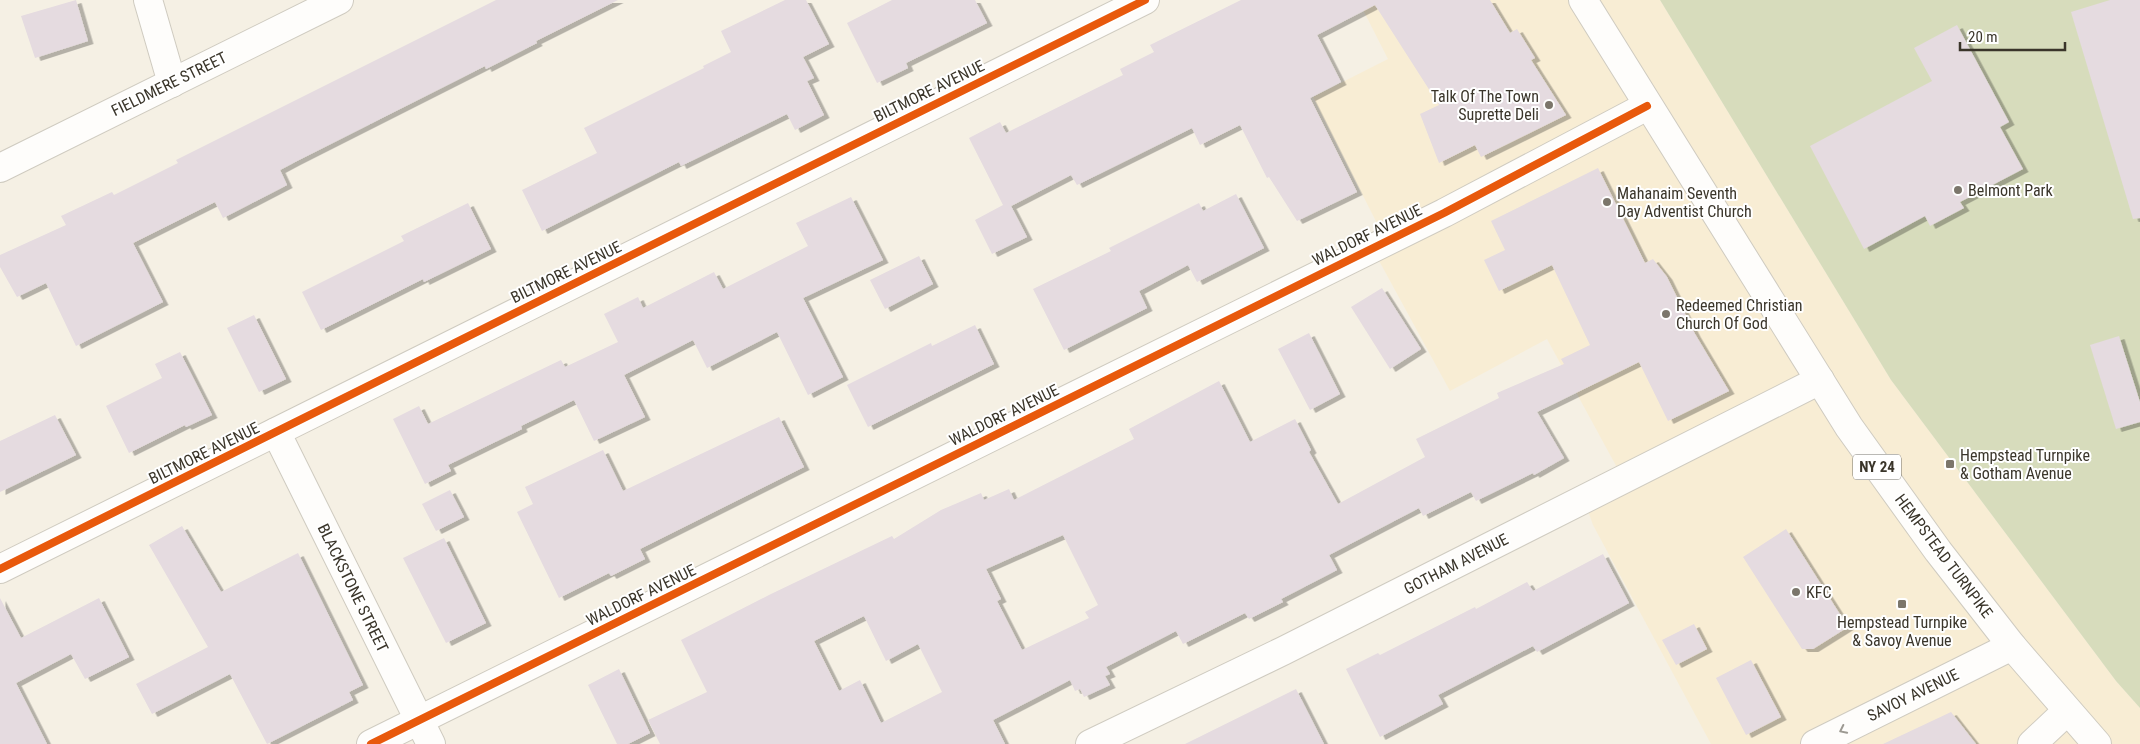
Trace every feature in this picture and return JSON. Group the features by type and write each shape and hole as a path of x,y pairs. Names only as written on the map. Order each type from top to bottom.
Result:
{"street":[{"path":"148,0 172,82"},
{"name":"FIELDMERE STREET","path":"0,168 339,0"},
{"name":"BILTMORE AVENUE","path":"0,570 1145,0"},
{"name":"HEMPSTEAD TURNPIKE","path":"1583,0 1647,106 1849,427 2012,646 2097,744"},
{"name":"WALDORF AVENUE","path":"371,744 1444,213 1647,106"},
{"name":"GOTHAM AVENUE","path":"1090,744 1283,651 1820,380"},
{"name":"BLACKSTONE STREET","path":"276,432 431,744"},
{"name":"SAVOY AVENUE","path":"1815,744 2012,646"},
{"path":"2032,744 2067,711"}],"shaded area":[{"path":"1358,0 1660,0 1891,380 2116,681 2140,708 2140,744 1711,744 1593,525 1582,494 1620,473 1547,339 1450,391 1377,257 1390,249 1313,97 1388,59"}],"green space":[{"name":"Belmont Park","path":"1660,0 2140,0 2140,708 2116,681 1891,380"}],"building":[{"path":"76,0 88,41 35,58 21,16"},
{"path":"496,0 618,0 536,41 537,43 486,69 485,66 280,170 287,185 223,218 215,202 133,243 163,302 76,346 46,283 17,297 0,267 0,255 66,225 61,216 112,192 114,195 178,163 176,160"},
{"path":"785,0 806,0 829,44 803,57 814,78 807,81 824,115 795,130 787,114 681,166 679,162 542,231 522,190 597,153 584,128 704,68 703,66 731,52 721,31"},
{"path":"892,0 975,0 987,23 906,63 908,68 877,83 847,23"},
{"path":"1241,0 1490,0 1510,33 1517,29 1535,58 1531,60 1566,115 1481,157 1475,145 1439,163 1420,114 1439,105 1375,5 1317,35 1341,82 1310,98 1357,192 1297,221 1269,177 1267,178 1240,125 1200,145 1192,128 1077,185 1071,175 1011,206 1027,237 992,254 975,220 1003,205 969,138 1000,122 1006,133 1123,75 1120,69 1154,52 1150,45"},
{"path":"2110,0 2140,0 2140,218 2133,219 2071,12"},
{"path":"1957,25 2009,122 2000,127 2023,169 1960,202 1964,208 1930,226 1925,216 1864,249 1810,146 1932,81 1914,48"},
{"path":"1598,168 1645,263 1653,259 1667,277 1695,334 1729,391 1668,421 1639,362 1537,412 1564,458 1534,475 1533,473 1476,501 1471,492 1423,516 1419,508 1329,555 1337,570 1281,599 1283,602 1249,619 1245,613 1183,644 1176,631 1106,667 1110,674 1105,676 1110,685 1084,697 1080,689 1075,691 1070,680 993,720 1005,744 660,744 648,720 707,692 681,640 892,536 894,539 941,510 981,493 984,500 1009,489 1014,500 1134,439 1129,429 1219,381 1250,442 1295,419 1311,450 1309,452 1338,504 1425,457 1416,439 1499,398 1497,393 1564,364 1561,359 1590,345 1552,265 1499,291 1484,260 1505,250 1491,221","holes":["1063,535 1098,605 1085,612 1089,618 1022,650 997,601 1001,599 986,569","864,616 886,661 918,644 942,692 881,723 860,680 839,691 814,641"]},
{"path":"1236,194 1264,248 1197,282 1188,265 1139,291 1147,308 1064,350 1033,289 1111,251 1109,248 1199,203 1203,211"},
{"path":"851,197 883,260 803,298 843,377 808,395 777,332 707,368 693,340 624,375 645,417 594,441 574,400 521,426 522,429 448,465 451,471 425,484 393,419 419,406 428,424 561,360 565,367 618,342 604,314 638,297 643,308 714,272 723,289 808,246 796,223"},
{"path":"468,203 491,249 424,282 423,279 321,330 302,292 404,241 401,236"},
{"path":"919,256 933,284 885,309 870,280"},
{"path":"1382,288 1421,349 1390,369 1351,307"},
{"path":"254,315 286,379 259,392 227,328"},
{"path":"975,325 994,364 868,427 847,385 931,343 932,346"},
{"path":"1309,333 1340,394 1310,410 1278,349"},
{"path":"2119,336 2140,402 2140,422 2116,429 2090,345"},
{"path":"180,352 212,415 186,427 185,425 129,453 106,406 162,378 155,364"},
{"path":"55,415 76,455 0,492 0,441"},
{"path":"779,417 804,467 640,549 645,559 611,576 609,573 559,598 517,512 533,504 525,487 603,450 623,491"},
{"path":"450,490 464,517 436,531 422,504"},
{"path":"182,526 221,592 298,553 363,685 349,692 353,700 267,744 230,674 152,714 136,684 208,647 149,545"},
{"name":"KFC","path":"1786,529 1848,627 1813,649 1802,649 1743,557"},
{"path":"444,538 486,623 446,643 403,558"},
{"path":"1603,554 1629,603 1537,652 1533,646 1438,695 1443,704 1380,737 1346,669 1378,653 1380,655 1475,607 1476,609 1527,582 1533,591"},
{"path":"0,598 21,638 99,598 129,657 85,679 71,654 16,683 47,744 0,744"},
{"path":"1694,624 1707,649 1676,665 1662,640"},
{"path":"1751,660 1781,717 1746,735 1716,678"},
{"path":"619,669 650,733 628,744 617,744 588,685"},
{"path":"1296,689 1324,744 1185,744"},
{"path":"1951,712 1976,744 1883,744"}],"cycle path":[{"path":"0,569 1145,0"},
{"path":"371,744 1444,213 1647,106"}],"place":[{"name":"Talk Of The Town Suprette Deli","path":"1549,105"},
{"name":"Belmont Park","path":"1958,190"},
{"name":"Mahanaim Seventh Day Adventist Church","path":"1607,202"},
{"name":"Redeemed Christian Church Of God","path":"1666,314"},
{"name":"Hempstead Turnpike & Gotham Avenue","path":"1950,464"},
{"name":"KFC","path":"1796,592"},
{"name":"Hempstead Turnpike & Savoy Avenue","path":"1902,604"}]}
